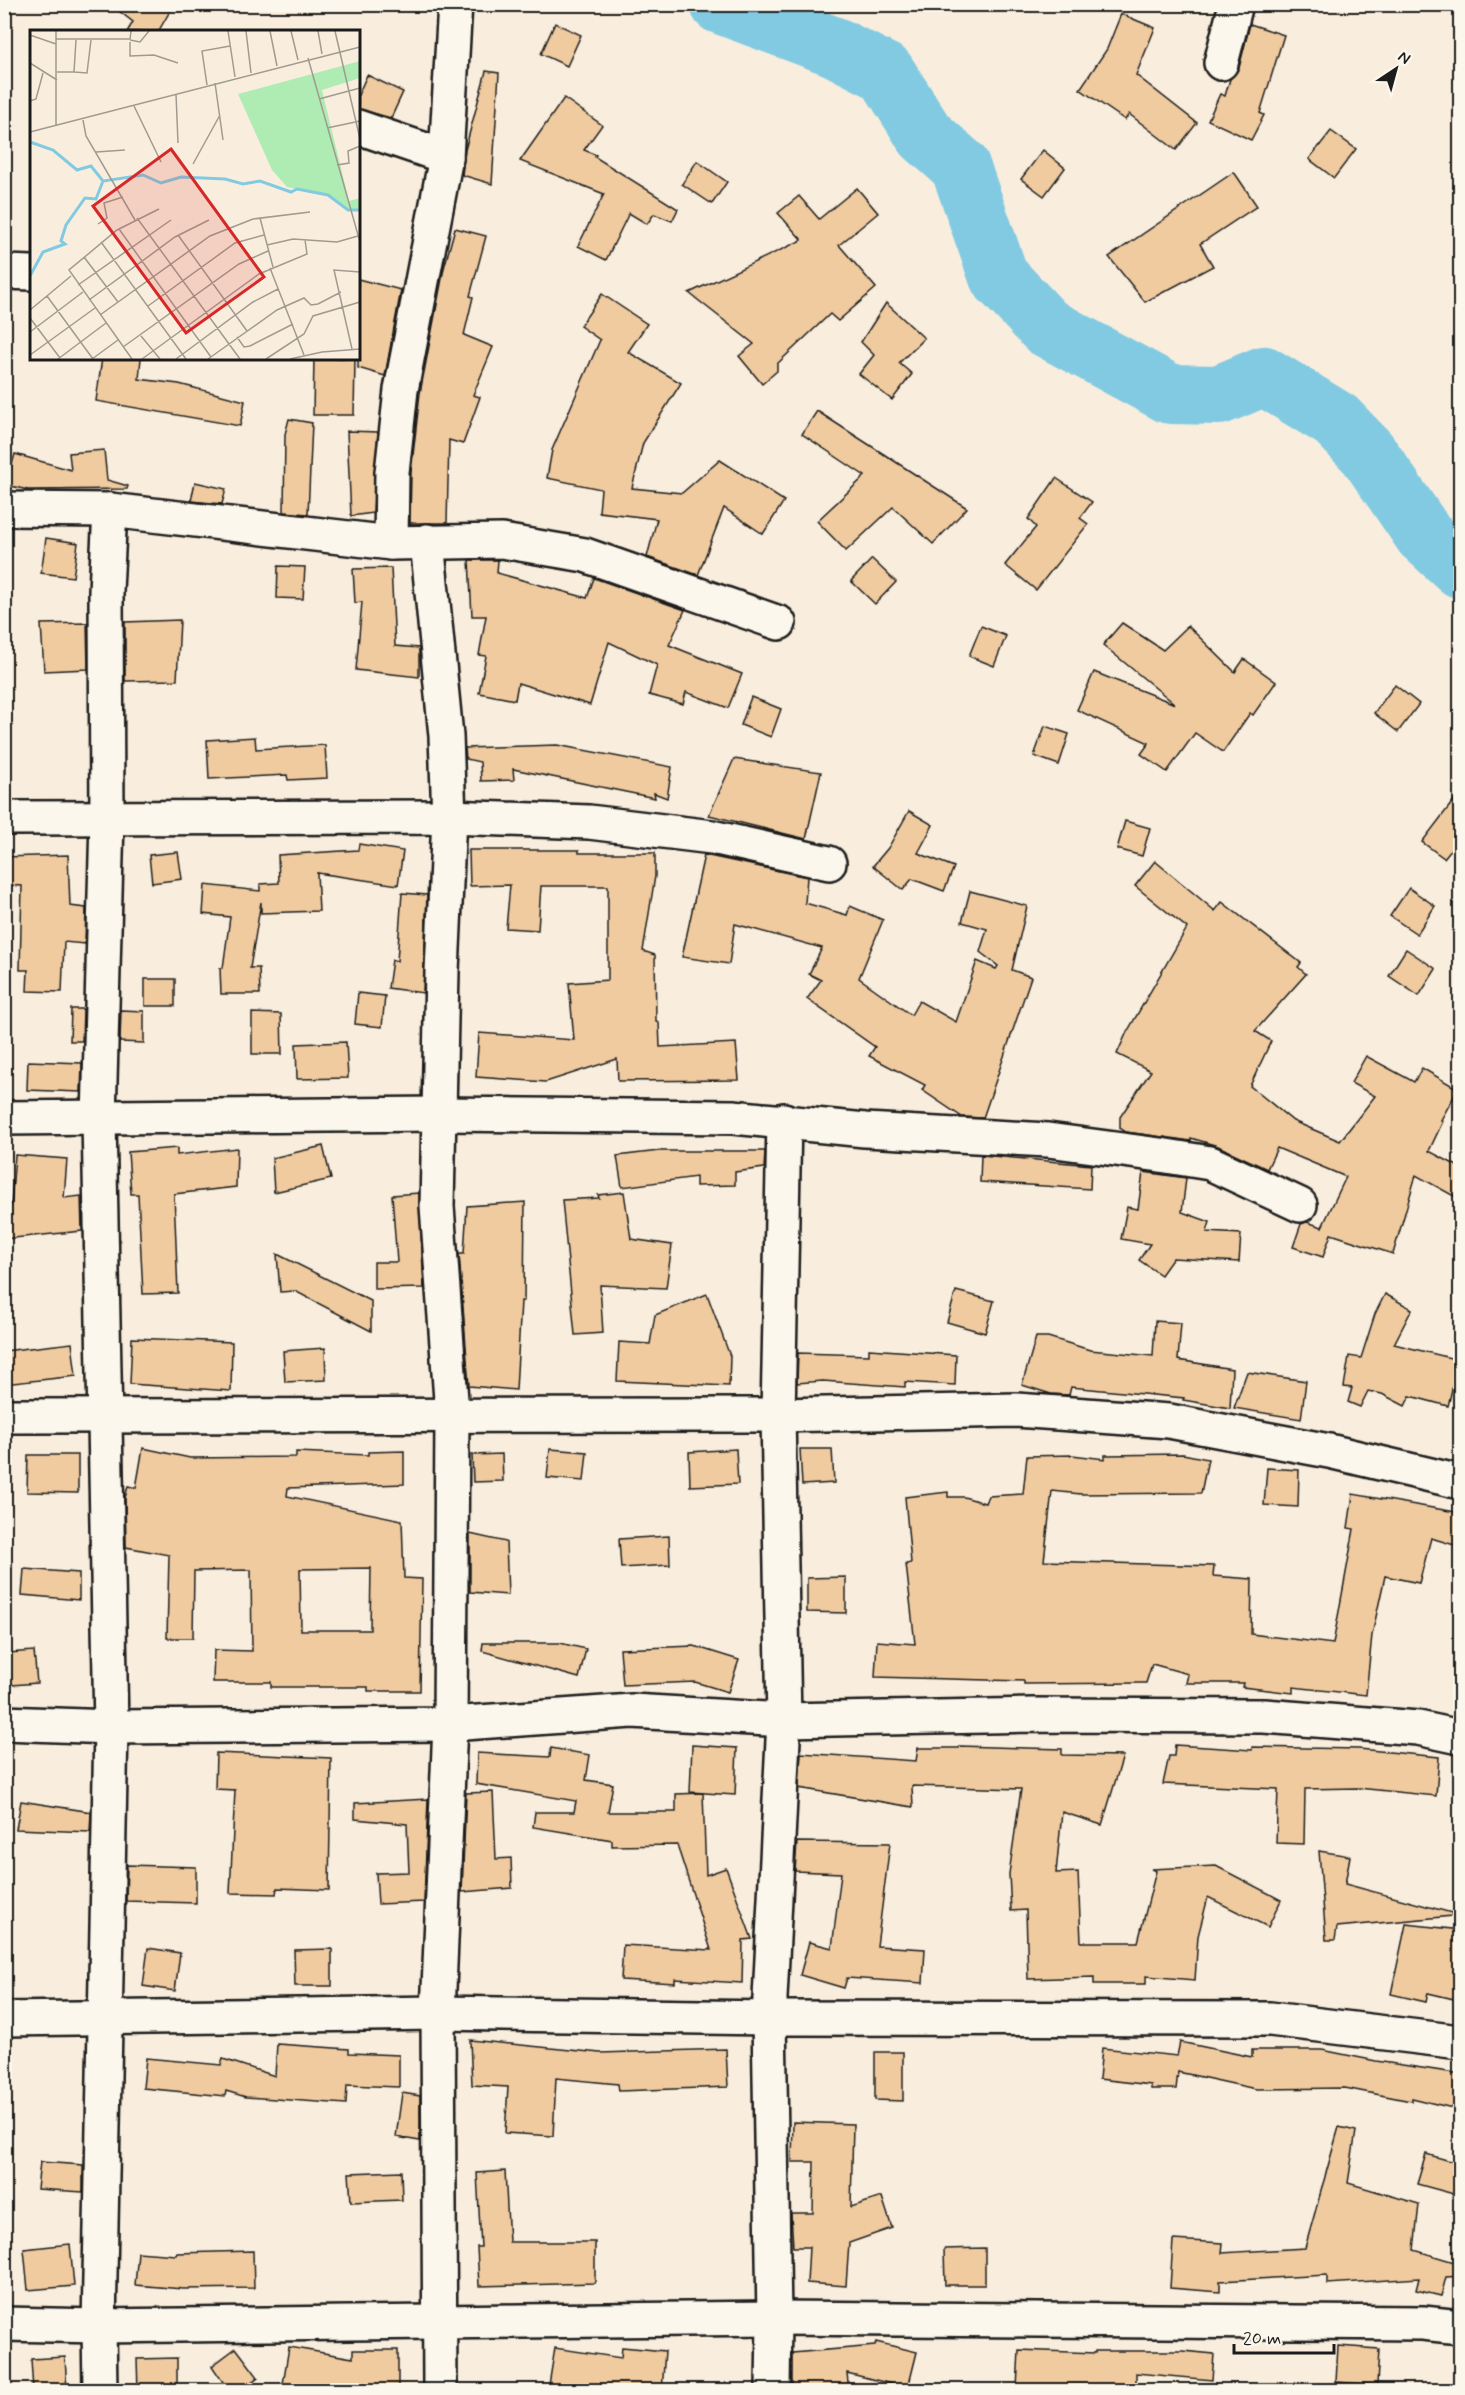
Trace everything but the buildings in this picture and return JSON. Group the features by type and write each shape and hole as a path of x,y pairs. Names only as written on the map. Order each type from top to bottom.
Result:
{"street":[{"path":"391,543 392,472 401,390 446,157 455,4"},
{"path":"1221,63 1236,4"},
{"path":"360,128 446,157"},
{"path":"4,272 30,273"},
{"path":"4,509 110,510 391,543 502,542 585,555 779,624"},
{"path":"100,2391 99,2326 111,1727 107,1418 99,1119 107,819 106,591 110,510"},
{"path":"427,541 446,736 449,817 442,971 437,1206 452,1414 450,1724 438,2013 440,2391"},
{"path":"4,818 449,817 589,822 712,837 830,862"},
{"path":"4,1118 99,1119 440,1114 733,1116 865,1130 1048,1140 1210,1163 1300,1205"},
{"path":"773,2391 769,2018 784,1720 778,1415 784,1120"},
{"path":"4,1416 107,1418 452,1414 778,1415 1016,1410 1168,1421 1329,1451 1461,1482"},
{"path":"4,1723 111,1727 450,1724 632,1712 784,1720 1033,1715 1264,1716 1419,1728 1461,1737"},
{"path":"4,2019 438,2013 769,2018 1270,2019 1461,2042"},
{"path":"4,2324 99,2326 774,2318 1424,2323 1461,2328"}],"waterway":[{"path":"720,4 835,47 886,73 925,135 960,166 999,277 1046,327 1170,394 1219,395 1264,376 1336,420 1368,453 1424,535 1460,568"}]}
